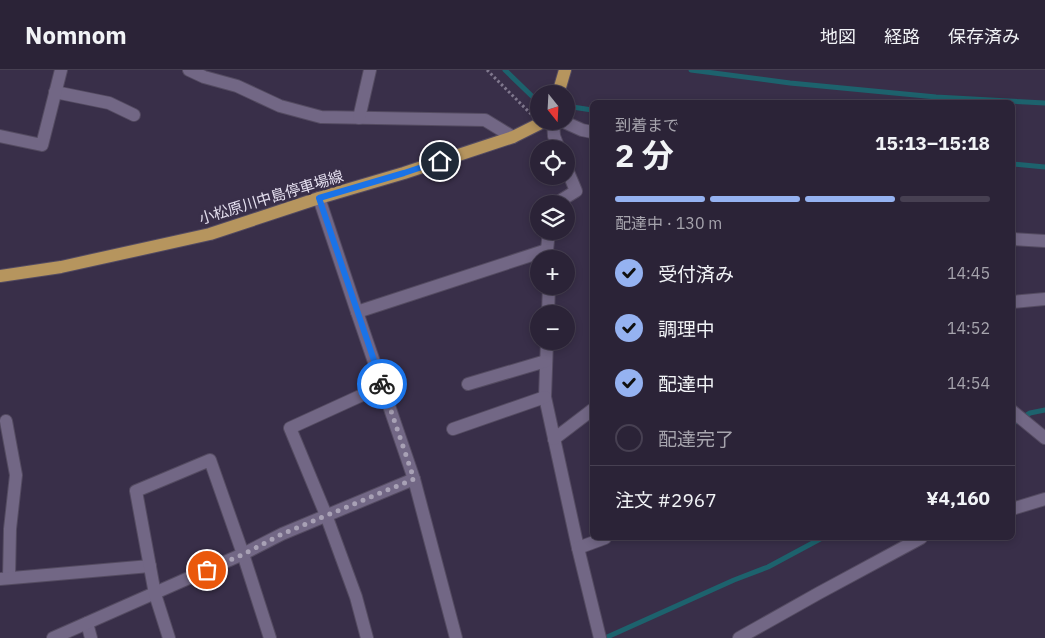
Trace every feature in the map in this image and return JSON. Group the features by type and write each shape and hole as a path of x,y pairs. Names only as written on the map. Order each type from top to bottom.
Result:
{"main road":[{"path":"561,85 565,70"},
{"name":"小松原川中島停車場線","path":"0,276 61,267 210,234 319,198 404,173 513,137 530,128"}],"street":[{"path":"0,136 42,144 61,70"},
{"path":"190,70 204,77 237,86 280,106 321,118 485,120 513,137"},
{"path":"359,118 370,70"},
{"path":"55,92 109,103 134,115"},
{"path":"575,127 590,132"},
{"path":"570,195 576,191 574,185"},
{"path":"319,198 414,479 456,638"},
{"path":"1015,239 1045,241"},
{"path":"357,312 530,260"},
{"path":"1015,302 1045,299"},
{"path":"547,350 544,397 600,636"},
{"path":"468,384 546,361"},
{"path":"367,638 356,597 326,515 290,428 382,386"},
{"path":"453,429 544,397"},
{"path":"554,439 590,412"},
{"path":"1015,413 1045,438"},
{"path":"6,421 16,475 5,579 150,566"},
{"path":"169,638 155,594 136,491 210,460 244,554 270,638"},
{"path":"53,638 244,554 282,534 414,479"},
{"path":"1015,508 1045,499"},
{"path":"578,548 600,540"},
{"path":"739,638 917,540"},
{"path":"87,623 90,638"}],"path":[{"path":"487,70 530,112"}],"waterway":[{"path":"505,70 530,94"},
{"path":"691,70 790,83 936,97 990,100"},
{"path":"1015,101 1045,103"},
{"path":"575,107 590,110"},
{"path":"1015,164 1045,167"},
{"path":"1015,422 1030,413 1045,410"},
{"path":"605,638 734,580 768,567 818,540"}],"way so far":[{"path":"207,570 244,554 282,534 414,479 382,384"}],"route":[{"path":"382,384 319,198 440,161"}]}
